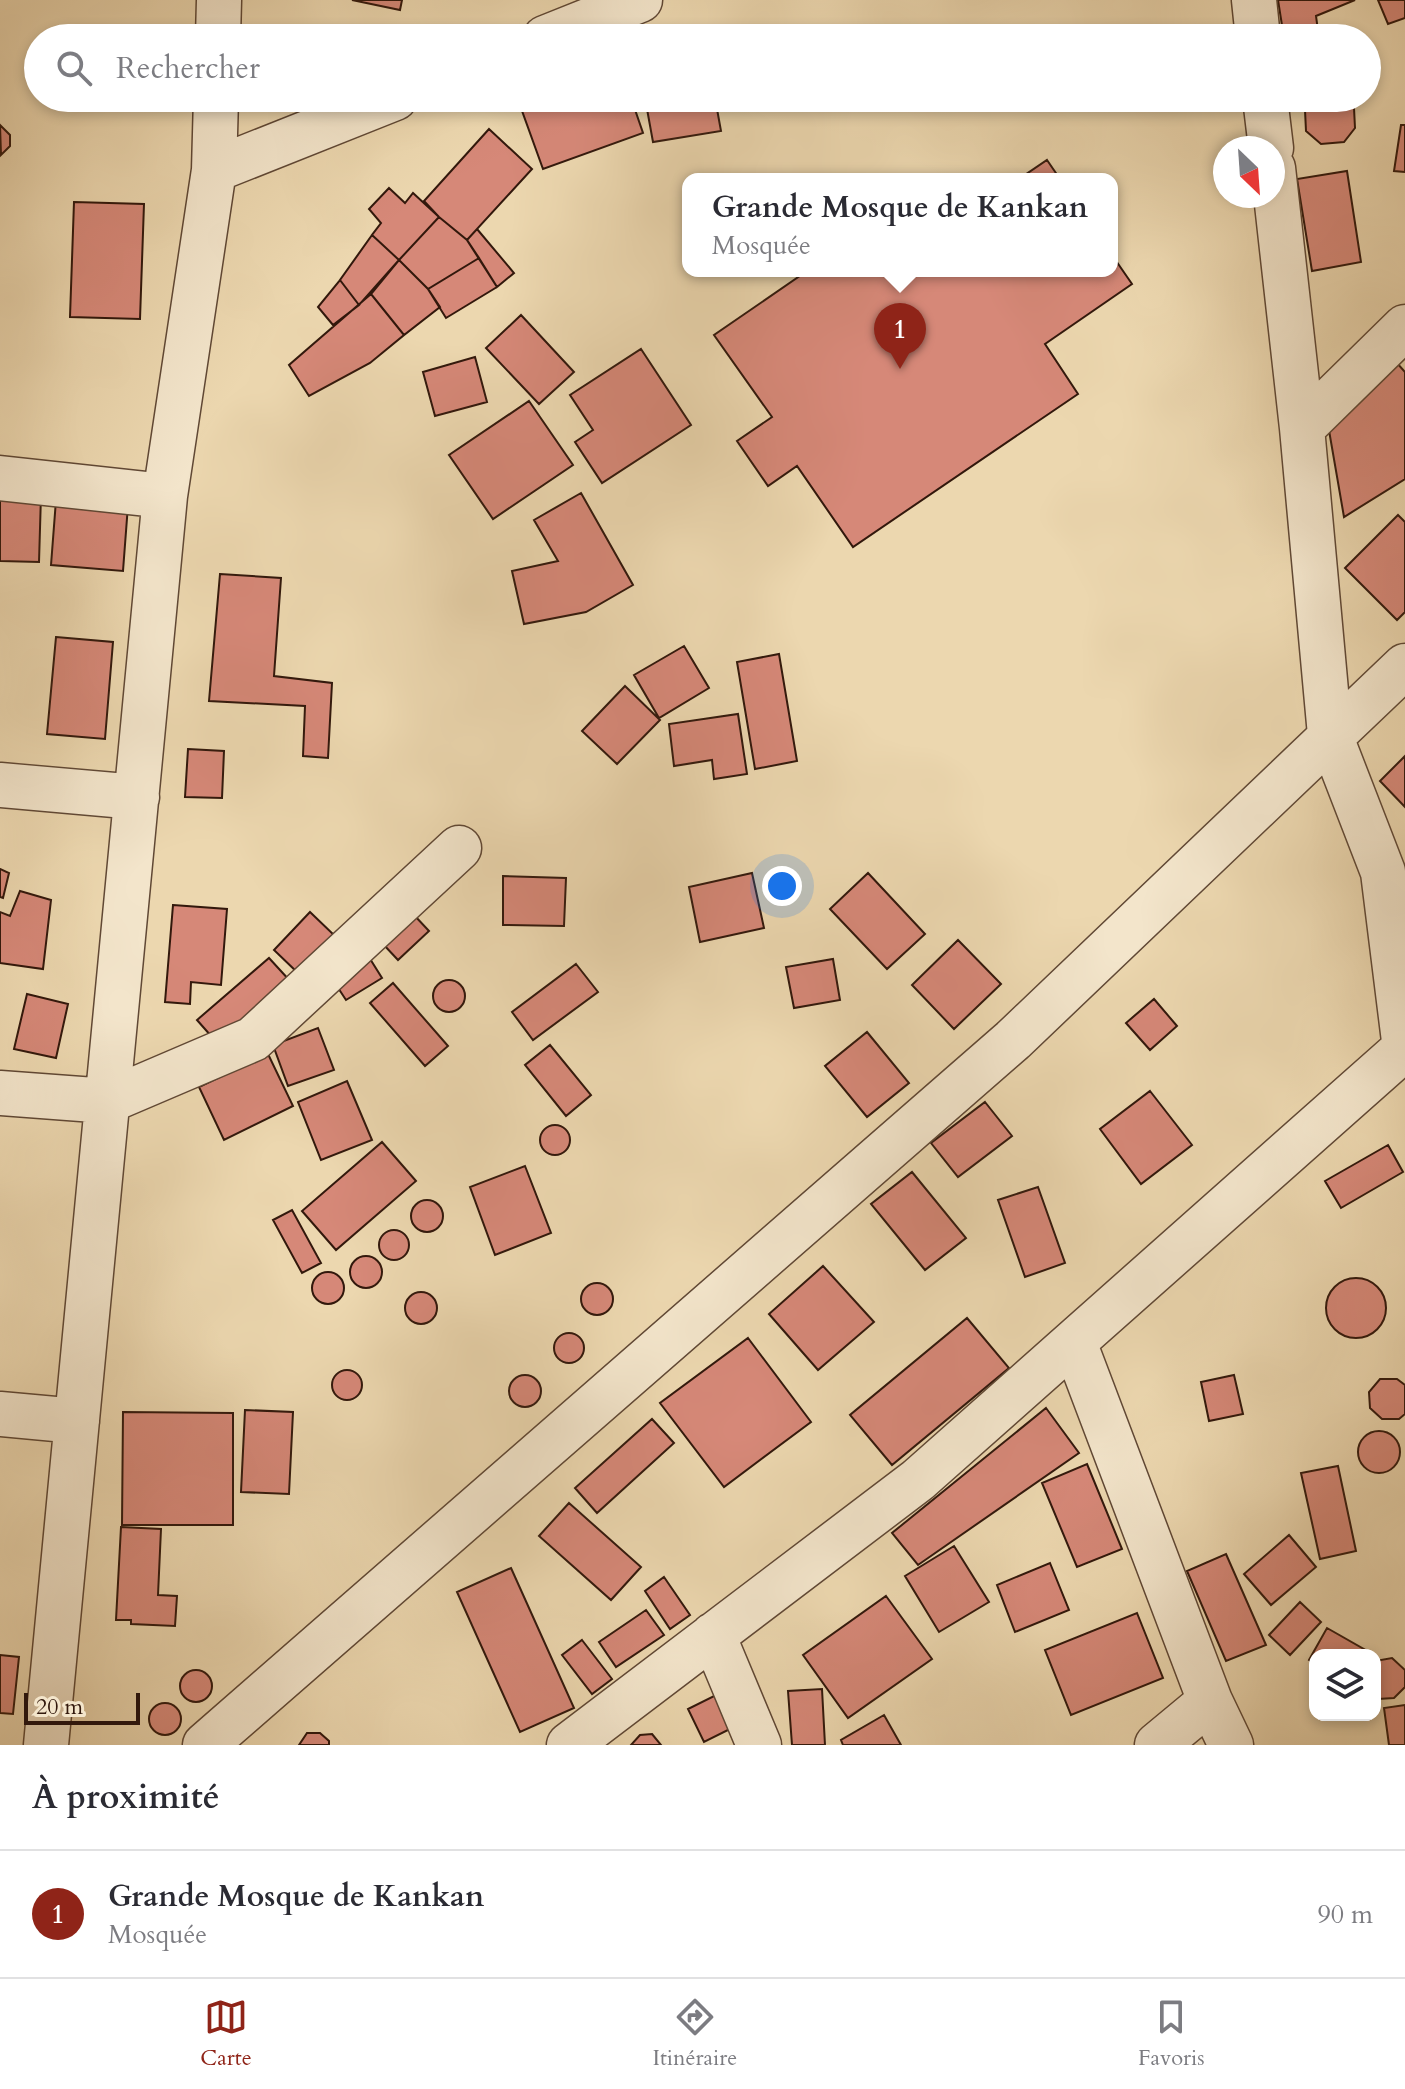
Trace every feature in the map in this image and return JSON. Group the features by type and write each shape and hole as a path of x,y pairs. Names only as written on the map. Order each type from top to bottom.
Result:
{"street":[{"path":"218,24 219,0"},
{"path":"580,24 640,0"},
{"path":"1254,0 1257,24"},
{"path":"46,1745 165,496 214,170 216,112"},
{"path":"214,170 360,112"},
{"path":"1267,112 1270,136"},
{"path":"569,1745 918,1480 1405,1049 1394,873 1330,735 1302,428 1277,208"},
{"path":"1302,428 1405,327"},
{"path":"0,478 165,496"},
{"path":"205,1745 1013,1040 1405,666"},
{"path":"0,785 137,797"},
{"path":"0,1093 108,1101 253,1039 459,848"},
{"path":"1074,1342 1210,1701 1231,1745"},
{"path":"0,1414 77,1421"},
{"path":"713,1635 759,1745"},
{"path":"1157,1745 1210,1701"}],"building":[{"path":"352,0 402,0 400,10"},
{"path":"1278,0 1355,0 1316,16 1317,24 1282,24"},
{"path":"1378,0 1405,0 1405,18 1388,24"},
{"path":"522,112 636,112 643,133 543,169"},
{"path":"648,112 718,112 721,131 653,142"},
{"path":"1305,112 1354,112 1355,128 1344,142 1321,144 1306,131"},
{"path":"0,125 10,135 10,146 1,155"},
{"path":"1401,125 1405,125 1405,172 1394,171"},
{"path":"489,129 532,169 467,240 424,201"},
{"path":"1047,160 1056,173 1028,173"},
{"path":"1347,171 1361,262 1312,271 1297,179"},
{"path":"389,188 405,203 413,193 439,217 399,260 372,235 381,223 369,209"},
{"path":"74,202 144,204 140,319 70,317"},
{"path":"439,217 467,240 479,258 428,289 399,260"},
{"path":"477,229 514,273 497,287 467,240"},
{"path":"372,235 399,260 359,305 340,280"},
{"path":"479,258 497,287 446,318 428,289"},
{"path":"399,260 428,289 440,307 404,335 371,294"},
{"path":"1118,264 1132,284 1045,344 1078,394 853,547 797,466 768,486 737,441 772,417 714,335 798,277 1118,277"},
{"path":"340,280 359,305 333,325 318,307"},
{"path":"371,294 404,335 370,363 309,396 289,365"},
{"path":"521,315 574,372 539,404 486,348"},
{"path":"641,349 691,425 602,483 575,442 593,430 570,395"},
{"path":"1388,353 1405,372 1405,479 1344,517 1326,413"},
{"path":"475,357 487,402 435,416 423,372"},
{"path":"529,401 573,465 493,519 449,455"},
{"path":"581,493 633,585 586,612 524,624 512,571 558,561 534,520"},
{"path":"0,495 41,495 39,562 0,561"},
{"path":"56,500 128,505 123,571 51,565"},
{"path":"1398,515 1405,522 1405,612 1397,620 1345,568"},
{"path":"220,574 281,578 274,676 332,683 328,758 303,756 305,706 209,701"},
{"path":"56,637 113,642 105,739 47,734"},
{"path":"684,646 709,688 659,718 634,675"},
{"path":"779,654 797,761 755,769 737,662"},
{"path":"625,686 660,720 617,764 582,731"},
{"path":"738,714 747,774 714,779 712,760 674,766 669,724"},
{"path":"188,749 224,751 222,798 185,797"},
{"path":"1405,756 1405,807 1380,781"},
{"path":"0,869 9,873 3,898 0,897"},
{"path":"752,873 764,928 700,942 689,887"},
{"path":"868,873 925,934 887,969 830,909"},
{"path":"503,876 566,878 564,926 503,925"},
{"path":"20,891 51,900 43,969 0,963 0,912 10,916"},
{"path":"173,905 227,909 221,985 191,982 190,1004 165,1002"},
{"path":"310,912 335,936 299,974 274,950"},
{"path":"414,915 429,931 398,960 383,944"},
{"path":"958,940 1001,984 954,1029 912,985"},
{"path":"367,954 382,978 346,1000 331,977"},
{"path":"269,958 291,982 219,1045 197,1020"},
{"path":"833,959 840,1000 794,1008 786,967"},
{"path":"576,964 598,992 533,1040 512,1012"},
{"path":"449,980 460,985 465,996 460,1007 449,1012 438,1007 433,996 438,985"},
{"path":"393,983 448,1046 425,1066 370,1003"},
{"path":"27,994 68,1004 56,1058 14,1049"},
{"path":"1154,999 1177,1026 1150,1050 1126,1023"},
{"path":"318,1028 334,1070 288,1086 273,1045"},
{"path":"867,1032 909,1083 867,1117 825,1066"},
{"path":"550,1045 591,1095 566,1116 525,1065"},
{"path":"268,1054 293,1106 224,1140 199,1087"},
{"path":"347,1081 372,1140 321,1160 298,1102"},
{"path":"1150,1091 1192,1145 1141,1184 1100,1129"},
{"path":"985,1102 1012,1136 958,1177 931,1143"},
{"path":"555,1125 566,1129 570,1140 566,1151 555,1155 544,1151 540,1140 544,1129"},
{"path":"382,1142 416,1181 336,1250 302,1211"},
{"path":"1388,1145 1403,1172 1341,1208 1325,1181"},
{"path":"525,1166 551,1233 495,1255 470,1187"},
{"path":"912,1172 966,1238 925,1270 871,1204"},
{"path":"1038,1187 1065,1263 1025,1277 998,1200"},
{"path":"427,1200 438,1205 443,1216 438,1227 427,1232 416,1227 411,1216 416,1205"},
{"path":"292,1210 321,1263 302,1273 273,1220"},
{"path":"394,1230 405,1234 409,1245 405,1256 394,1260 383,1256 379,1245 383,1234"},
{"path":"366,1256 377,1261 382,1272 377,1283 366,1288 355,1283 350,1272 355,1261"},
{"path":"823,1266 874,1322 818,1370 769,1314"},
{"path":"328,1272 339,1277 344,1288 339,1299 328,1304 317,1299 312,1288 317,1277"},
{"path":"1356,1278 1367,1280 1377,1287 1384,1297 1384,1319 1377,1329 1367,1336 1356,1338 1345,1336 1335,1329 1328,1319 1326,1308 1328,1297 1335,1287 1345,1280"},
{"path":"597,1283 608,1288 613,1299 608,1310 597,1315 586,1310 581,1299 586,1288"},
{"path":"421,1292 432,1297 437,1308 432,1319 421,1324 410,1319 405,1308 410,1297"},
{"path":"967,1318 1009,1368 892,1465 850,1415"},
{"path":"569,1333 580,1337 584,1348 580,1359 569,1363 558,1359 554,1348 558,1337"},
{"path":"748,1338 811,1422 724,1487 660,1403"},
{"path":"347,1370 358,1374 362,1385 358,1396 347,1400 336,1396 332,1385 336,1374"},
{"path":"525,1375 536,1380 541,1391 536,1402 525,1407 514,1402 509,1391 514,1380"},
{"path":"1234,1375 1243,1414 1209,1421 1201,1382"},
{"path":"1380,1379 1397,1379 1405,1385 1405,1414 1399,1419 1382,1419 1370,1408 1369,1392"},
{"path":"1046,1408 1079,1453 918,1565 892,1533"},
{"path":"245,1410 293,1412 289,1494 241,1492"},
{"path":"123,1412 233,1413 233,1525 122,1525"},
{"path":"652,1419 674,1443 597,1513 575,1488"},
{"path":"1379,1431 1394,1437 1400,1452 1394,1467 1379,1473 1364,1467 1358,1452 1364,1437"},
{"path":"1087,1464 1122,1549 1077,1567 1042,1483"},
{"path":"1338,1466 1356,1551 1320,1559 1301,1473"},
{"path":"569,1503 641,1567 611,1600 539,1536"},
{"path":"121,1527 161,1529 158,1595 177,1596 175,1626 131,1624 131,1620 116,1620"},
{"path":"1289,1535 1316,1567 1271,1605 1244,1574"},
{"path":"954,1546 989,1602 939,1632 905,1576"},
{"path":"1226,1554 1266,1645 1226,1661 1187,1571"},
{"path":"1050,1563 1069,1610 1015,1632 997,1585"},
{"path":"511,1568 574,1708 520,1732 457,1592"},
{"path":"664,1577 690,1615 670,1629 645,1591"},
{"path":"886,1596 932,1659 848,1718 803,1655"},
{"path":"1300,1602 1321,1622 1290,1655 1269,1635"},
{"path":"646,1610 664,1635 616,1667 599,1642"},
{"path":"1137,1613 1163,1678 1071,1715 1045,1650"},
{"path":"1327,1628 1364,1649 1315,1649"},
{"path":"582,1640 612,1679 592,1694 562,1655"},
{"path":"0,1655 19,1657 13,1714 0,1713"},
{"path":"1392,1658 1405,1670 1405,1687 1394,1698 1381,1699 1381,1660"},
{"path":"196,1670 207,1675 212,1686 207,1697 196,1702 185,1697 180,1686 185,1675"},
{"path":"822,1689 825,1745 792,1745 788,1691"},
{"path":"718,1694 734,1727 704,1742 688,1709"},
{"path":"165,1703 176,1708 181,1719 176,1730 165,1735 154,1730 149,1719 154,1708"},
{"path":"1405,1705 1405,1745 1389,1745 1384,1708"},
{"path":"884,1715 901,1745 843,1745 841,1740"},
{"path":"307,1733 320,1733 329,1745 299,1745"},
{"path":"652,1734 661,1745 631,1745 640,1735"}],"place":[{"name":"Grande Mosque de Kankan","path":"900,369"}]}
